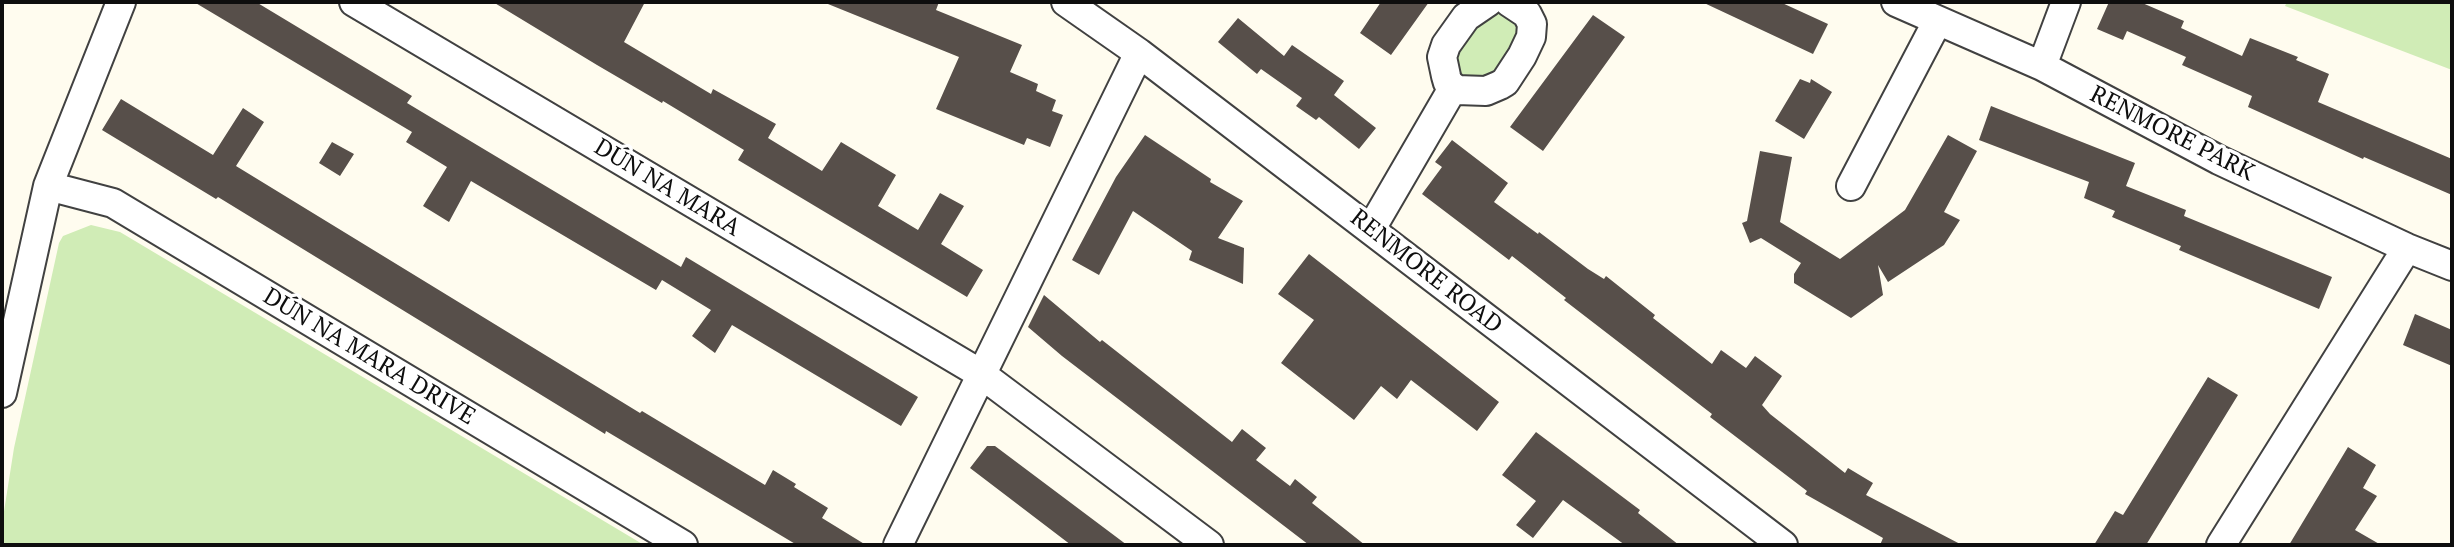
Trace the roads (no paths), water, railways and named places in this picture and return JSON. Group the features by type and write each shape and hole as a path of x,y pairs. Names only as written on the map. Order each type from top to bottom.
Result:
{"street":[{"path":"2,393 48,186 121,2"},
{"name":"DÚN NA MARA","path":"354,2 981,374 1209,545"},
{"name":"RENMORE ROAD","path":"1066,2 1139,53 1783,545"},
{"path":"1488,2 1466,17 1446,45 1444,66 1448,83 1453,88 1486,91 1505,82 1513,71 1532,30 1527,14 1509,2"},
{"name":"RENMORE PARK","path":"1896,2 2042,66 2219,160 2407,248 2452,266"},
{"path":"2042,66 2067,2"},
{"path":"1851,186 1937,22"},
{"path":"898,545 1139,53"},
{"path":"1371,229 1453,88"},
{"name":"DÚN NA MARA DRIVE","path":"48,186 113,203 683,545"},
{"path":"2221,545 2407,248"}]}
